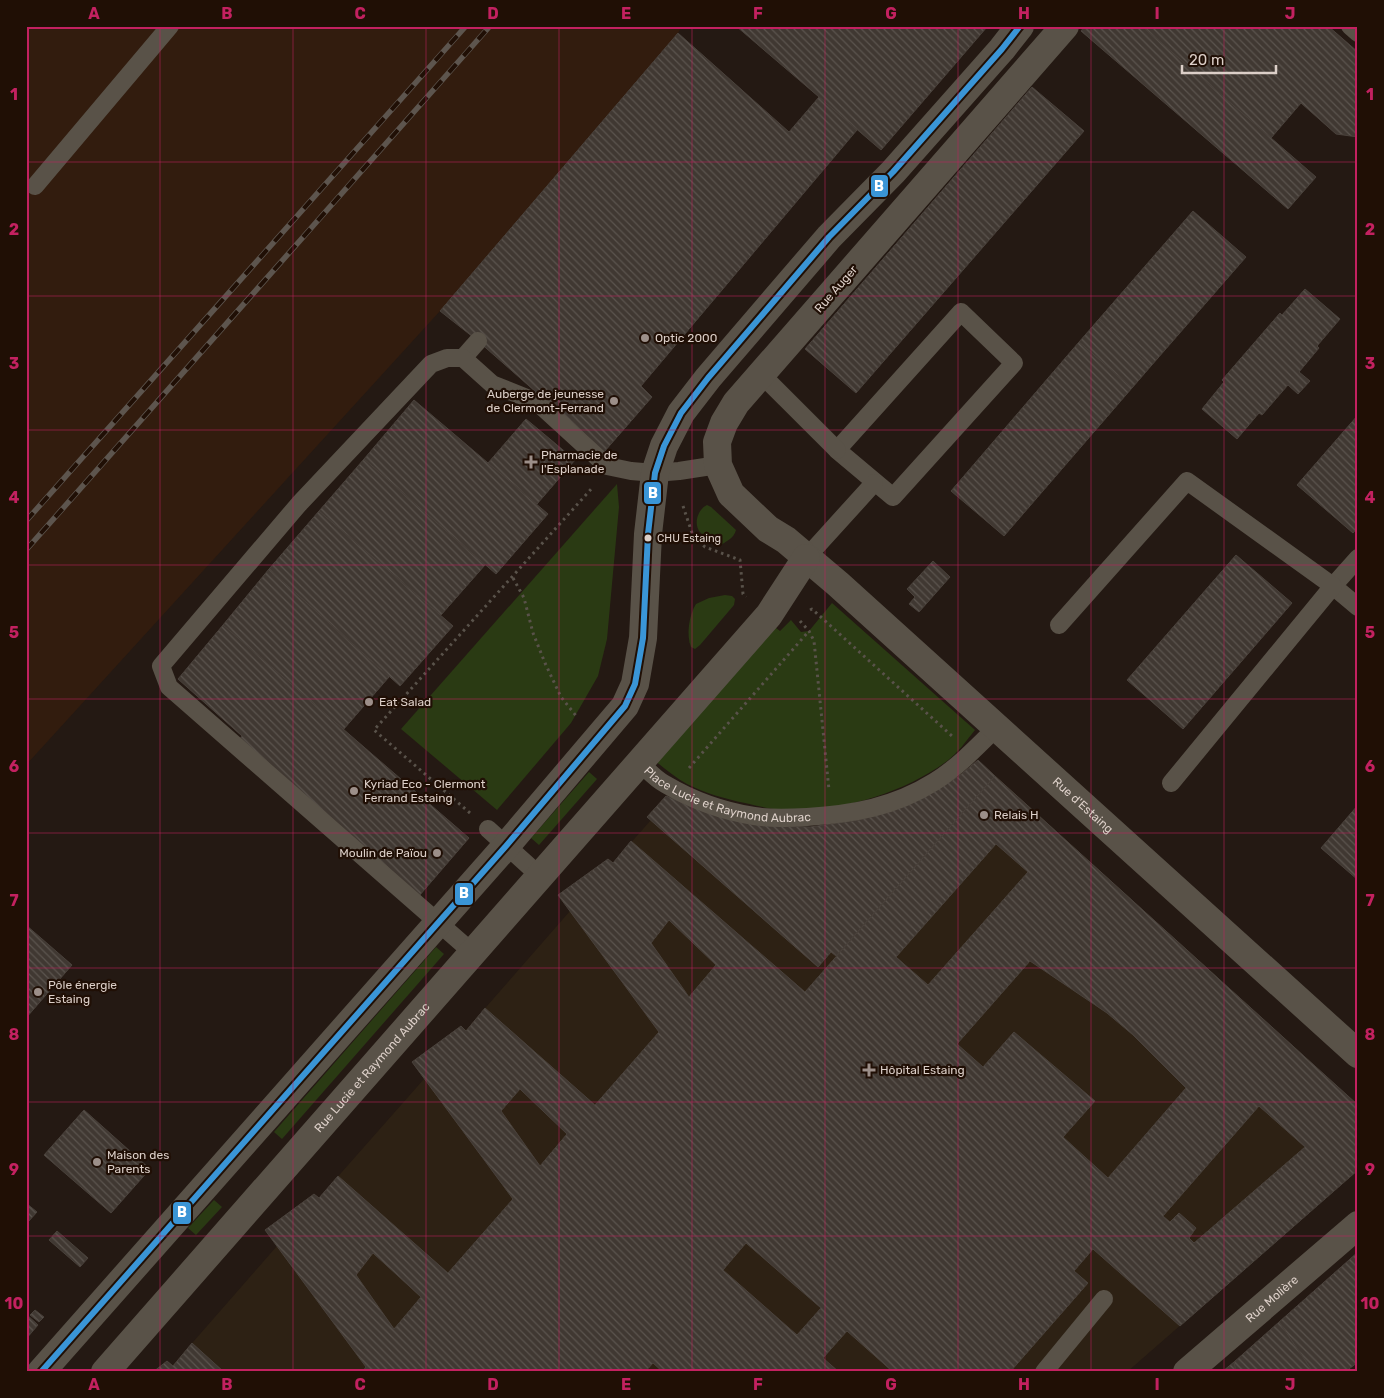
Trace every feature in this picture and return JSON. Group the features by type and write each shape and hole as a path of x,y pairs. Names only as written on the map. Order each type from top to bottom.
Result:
{"street":[{"path":"41,1372 438,922 497,838 624,706 635,684 643,638 648,543 654,484 664,446 681,414 708,378 829,237 893,172 1002,49 1020,26"},
{"name":"Rue Auger","path":"806,558 786,540 768,529 731,494 718,465 717,442 724,422 736,403 1065,26"},
{"name":"Place Lucie et Raymond Aubrac","path":"639,762 769,615 806,558"},
{"name":"Rue d'Estaing","path":"806,558 838,584 1358,1054"},
{"name":"Rue Lucie et Raymond Aubrac","path":"105,1372 541,877 639,762"},
{"name":"Rue Molière","path":"1193,1369 1358,1225"}],"lane":[{"path":"35,186 170,26"},
{"path":"1350,26 1358,33"},
{"path":"762,375 837,450 893,497 1014,363 961,312 837,450"},
{"path":"473,953 169,687 162,666 299,504 430,364 455,358 478,342"},
{"path":"455,358 492,384 537,402 607,466 631,471 654,484 679,472 718,465"},
{"path":"1059,625 1187,481 1333,586 1358,607"},
{"path":"806,558 874,482"},
{"path":"1172,783 1358,558"},
{"name":"Place Lucie et Raymond Aubrac","path":"639,762 663,783 700,802 726,810 755,816 784,818 831,816 863,811 894,802 932,783 960,764 997,727"},
{"path":"497,838 541,877"},
{"path":"1044,1372 1104,1300"}],"path":[{"path":"497,838 374,730 513,578 594,486 607,466"},
{"path":"654,484 680,497 693,536 705,547 740,560 743,594 780,623 790,612 809,631 814,641 831,816"},
{"path":"513,578 524,598 533,633 561,697 581,721"},
{"path":"812,609 971,753"},
{"path":"663,783 686,770 809,631"}],"shaded area":[{"path":"26,26 682,26 440,311 26,765"},
{"name":"Hôpital Estaing","path":"978,760 1358,1105 1358,1170 1127,1372 153,1372 167,1361 173,1365 277,1246 265,1230 314,1194 319,1198 424,1079 412,1062 461,1026 466,1030 570,911 558,895 608,859 613,863 651,820 647,817 666,796 695,808 780,826 810,827 859,820 888,812 940,788 959,776"}],"green space":[{"path":"617,484 619,507 607,639 598,676 571,723 497,810 401,729"},
{"path":"707,505 736,530 728,541 721,545 707,538 698,529 699,513"},
{"path":"725,595 732,596 735,599 734,605 700,645 695,649 691,647 689,642 689,625 696,604 709,598"},
{"path":"832,603 975,730 951,758 909,784 887,793 842,805 796,810 767,808 708,793 682,781 650,757 771,624 780,631 791,620 801,632 809,631"},
{"path":"589,772 597,779 539,845 531,838"},
{"path":"436,947 444,954 282,1139 274,1132"},
{"path":"214,1200 222,1207 196,1235 188,1228"}],"building":[{"path":"736,26 986,26 987,27 881,150"},
{"path":"1085,26 1142,26 1316,177 1288,209 1081,31"},
{"path":"1142,26 1328,26 1358,52 1358,137 1336,134 1301,103 1271,138"},
{"path":"678,33 789,132 819,97 857,130 641,386 652,397 604,452 478,341 440,311"},
{"path":"1032,87 1084,131 856,393 805,349"},
{"path":"1193,211 1246,257 1151,366 1099,319"},
{"path":"1305,289 1340,319 1317,346 1319,348 1299,372 1310,381 1298,394 1288,385 1262,415 1259,413 1237,439 1202,409 1224,382 1222,380 1280,313 1282,315"},
{"path":"1099,319 1151,366 1132,388 1079,342"},
{"path":"1079,342 1132,388 1004,536 951,491"},
{"path":"414,400 548,514 496,574 364,459"},
{"path":"1358,415 1358,527 1353,533 1297,485"},
{"name":"Pharmacie de l'Esplanade","path":"526,419 575,460 537,504 488,463"},
{"path":"364,459 485,565 441,615 319,511"},
{"path":"319,511 453,626 400,686 269,569"},
{"path":"1236,555 1292,603 1183,729 1127,680"},
{"path":"933,561 950,577 919,612 909,604 915,597 907,589"},
{"path":"269,569 389,677 343,730 223,625"},
{"name":"Kyriad Eco - Clermont Ferrand Estaing","path":"223,625 469,838 419,896 237,743 242,736 178,679"},
{"path":"978,760 995,776 836,956 831,952 818,967 647,817 666,796 695,808 780,826 810,827 859,820 888,812 940,788 959,776"},
{"name":"Hôpital Estaing","path":"995,776 1358,1105 1358,1170 1180,1326 1093,1249 1074,1271 1088,1283 1010,1372 893,1372 847,1331 823,1358 839,1372 663,1372 653,1363 645,1372 362,1372 366,1367 265,1230 314,1194 319,1198 338,1176 448,1273 513,1199 412,1062 461,1026 466,1031 485,1008 595,1105 659,1032 558,895 608,859 613,863 631,841 805,992","holes":["996,844 1028,872 928,985 896,957","669,920 716,965 689,997 651,943","1030,961 1107,1013 1133,1035 1186,1088 1108,1178 1063,1137 1095,1101 1014,1032 983,1067 957,1044","520,1089 567,1134 540,1166 501,1111","1259,1106 1305,1147 1194,1243 1189,1238 1196,1228 1179,1213 1170,1222 1163,1216","746,1243 821,1308 797,1335 723,1270","373,1253 421,1297 394,1329 356,1275"]},
{"path":"1358,805 1358,880 1321,848"},
{"name":"Pôle énergie Estaing","path":"26,925 72,965 26,1018"},
{"name":"Maison des Parents","path":"84,1110 150,1169 111,1213 44,1155"},
{"path":"26,1203 37,1212 28,1222 26,1220"},
{"path":"57,1231 88,1258 80,1267 49,1240"},
{"path":"1358,1252 1358,1362 1345,1372 1313,1372 1279,1322"},
{"path":"35,1310 44,1317 39,1322 30,1315"},
{"path":"26,1314 38,1325 26,1339"},
{"path":"1279,1322 1313,1372 1236,1372 1234,1362"},
{"path":"192,1343 224,1372 153,1372 167,1361 173,1366"},
{"path":"1234,1362 1236,1372 1223,1372 1223,1371"}],"railway":[{"path":"26,521 466,26"},
{"path":"26,550 490,26"}],"transit line":[{"name":"B","path":"41,1372 506,846 625,706 635,684 643,638 648,534 655,473 664,446 681,413 708,378 829,237 893,172 1002,49 1020,26"}],"place":[{"name":"Optic 2000","path":"645,338"},
{"name":"Auberge de jeunesse de Clermont-Ferrand","path":"614,401"},
{"name":"Pharmacie de l'Esplanade","path":"531,462"},
{"name":"CHU Estaing","path":"648,538"},
{"name":"Eat Salad","path":"369,702"},
{"name":"Kyriad Eco - Clermont Ferrand Estaing","path":"354,791"},
{"name":"Relais H","path":"984,815"},
{"name":"Moulin de Païou","path":"437,853"},
{"name":"Pôle énergie Estaing","path":"38,992"},
{"name":"Hôpital Estaing","path":"869,1070"},
{"name":"Maison des Parents","path":"97,1162"}]}
